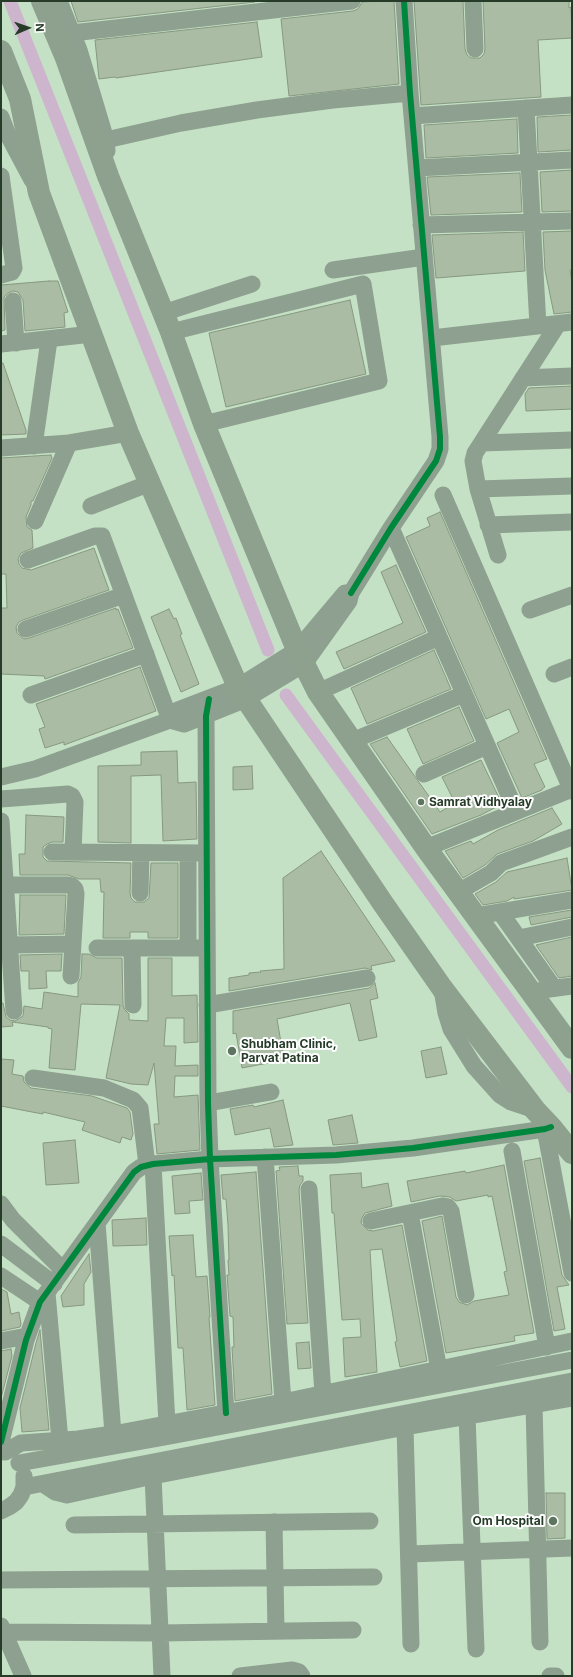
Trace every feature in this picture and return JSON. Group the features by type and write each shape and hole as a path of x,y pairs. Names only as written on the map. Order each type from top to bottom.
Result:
{"main road":[{"path":"42,1 66,58 108,176 167,323 204,424 300,657 318,692 426,848 572,1048"},
{"path":"1,51 20,99 39,193 128,433 242,693 382,902 442,988 548,1128 572,1153"}],"street":[{"path":"59,1 79,50 106,140 108,176"},
{"path":"72,33 231,8 352,1"},
{"path":"1,777 35,768 170,720 178,710 208,707 242,693 300,657 345,593 351,593 391,528 436,461 440,449 440,437 410,93 404,1"},
{"path":"473,1 475,49"},
{"path":"106,140 181,123 257,110 333,100 410,93"},
{"path":"412,116 572,105"},
{"path":"526,108 538,326"},
{"path":"1,117 8,135 39,193"},
{"path":"417,168 572,160"},
{"path":"1,176 14,268 12,272 1,275"},
{"path":"422,226 572,221"},
{"path":"334,270 424,257"},
{"path":"167,323 252,284"},
{"path":"167,323 363,284 379,381 204,424"},
{"path":"13,300 8,344 92,334"},
{"path":"432,338 565,323"},
{"path":"498,556 478,489 473,461 475,453 523,378 565,323"},
{"path":"34,446 49,340"},
{"path":"523,378 572,376"},
{"path":"1,448 69,443 128,433"},
{"path":"482,442 572,440"},
{"path":"35,521 69,443"},
{"path":"91,506 150,483"},
{"path":"478,489 572,486"},
{"path":"426,848 572,790 443,495"},
{"path":"488,525 572,522"},
{"path":"391,528 516,811"},
{"path":"28,560 95,536 102,536 170,720"},
{"path":"26,629 124,595"},
{"path":"530,610 572,595"},
{"path":"318,692 439,637"},
{"path":"31,695 146,654"},
{"path":"554,674 572,667"},
{"path":"352,741 464,694"},
{"path":"208,707 206,853 208,1103 210,1159 226,1412"},
{"path":"424,774 487,746"},
{"path":"18,773 21,798"},
{"path":"1,799 68,794 72,796 75,802 73,852"},
{"path":"1,821 11,945 14,1011"},
{"path":"458,892 491,873 506,860 572,837"},
{"path":"52,852 206,853"},
{"path":"140,893 141,852"},
{"path":"188,853 188,948"},
{"path":"5,885 72,886 76,894 71,976"},
{"path":"476,916 572,900"},
{"path":"500,912 554,988"},
{"path":"519,938 572,927"},
{"path":"11,945 72,944"},
{"path":"97,948 207,948"},
{"path":"132,948 134,1005"},
{"path":"207,1005 367,978"},
{"path":"531,991 572,986"},
{"path":"34,1078 104,1088 133,1100 140,1108 150,1165 167,1424"},
{"path":"208,1103 271,1092"},
{"path":"2,1448 6,1400 27,1336 51,1287 134,1172 141,1167 210,1159 336,1156 413,1148 548,1128 572,1273"},
{"path":"512,1150 547,1347"},
{"path":"265,1157 283,1402"},
{"path":"309,1188 323,1394"},
{"path":"1,1204 13,1220 51,1287 60,1441"},
{"path":"371,1221 442,1206 448,1207 451,1211 466,1295"},
{"path":"410,1213 439,1370"},
{"path":"97,1223 113,1434"},
{"path":"1,1244 51,1287"},
{"path":"1,1276 51,1287"},
{"path":"1,1342 27,1336"},
{"path":"2,1448 21,1443 60,1441 113,1434 167,1424 323,1394 572,1341"},
{"path":"19,1463 572,1360"},
{"path":"24,1487 572,1381"},
{"path":"43,1484 55,1492 67,1495 153,1476 468,1416 572,1398"},
{"path":"534,1405 540,1642"},
{"path":"468,1416 476,1649"},
{"path":"405,1428 410,1554 411,1644"},
{"path":"1,1511 16,1502 24,1487 24,1479 19,1463 2,1448"},
{"path":"153,1476 162,1676"},
{"path":"74,1525 370,1521"},
{"path":"274,1522 276,1631"},
{"path":"410,1554 572,1548"},
{"path":"1,1580 374,1577"},
{"path":"23,1676 2,1630 160,1633 353,1630"},
{"path":"240,1676 292,1670 299,1672 302,1676"},
{"path":"550,1676 556,1676"}],"building":[{"path":"71,1 254,1 255,2 78,22"},
{"path":"394,1 399,84 289,96 281,19 353,11 358,9 362,2"},
{"path":"414,1 463,1 465,49 467,55 471,58 480,58 484,54 483,1 569,1 569,8 571,7 572,38 538,40 541,97 421,105"},
{"path":"257,22 262,57 116,78 99,79 95,40"},
{"path":"572,115 572,150 538,152 537,117"},
{"path":"517,119 518,153 426,158 424,125"},
{"path":"572,170 572,211 542,212 540,172"},
{"path":"520,173 522,212 431,215 427,177"},
{"path":"572,231 572,270 570,270 572,283 572,312 554,314 545,270 543,232"},
{"path":"523,232 525,271 436,278 432,235"},
{"path":"58,281 68,312 64,313 65,327 25,331 23,300 18,292 13,291 4,297 5,330 1,331 1,285"},
{"path":"350,300 366,374 226,407 209,333"},
{"path":"1,363 3,363 26,430 26,434 1,435"},
{"path":"572,386 572,409 526,411 525,394 529,388"},
{"path":"51,455 52,458 33,501 31,501 26,517 27,527 32,530 33,548 21,553 18,559 19,564 22,568 31,570 94,548 109,590 23,620 19,622 16,627 17,633 24,639 29,638 116,608 116,610 118,609 133,648 45,679 44,676 1,674 1,608 7,608 6,574 1,574 1,458"},
{"path":"440,512 547,759 534,764 545,787 542,790 522,798 497,743 519,732 509,709 486,719 406,537 430,526 427,518"},
{"path":"396,565 426,632 344,669 336,652 403,623 381,572"},
{"path":"169,609 174,619 176,618 182,634 180,635 199,684 181,692 151,617"},
{"path":"434,650 451,689 367,724 351,688"},
{"path":"140,667 156,711 64,745 64,742 45,748 39,729 45,727 36,704"},
{"path":"459,707 474,741 423,764 407,729"},
{"path":"387,737 440,812 455,803 442,777 481,760 502,804 481,815 432,834 370,744"},
{"path":"177,751 178,783 196,782 197,839 163,841 161,775 131,776 131,843 98,842 98,766 141,765 141,752"},
{"path":"252,766 253,789 233,790 233,767"},
{"path":"552,808 562,824 533,841 497,854 485,865 463,878 445,851 471,841 473,844 498,830"},
{"path":"26,815 64,817 63,842 52,842 43,847 43,857 47,861 131,863 130,893 131,898 135,902 144,902 149,898 151,863 178,863 178,938 148,938 148,932 130,932 130,938 103,938 104,892 101,892 100,879 79,879 68,875 20,875 19,854 25,854"},
{"path":"321,851 395,961 371,966 372,970 365,968 229,991 229,978 249,975 249,973 261,972 260,971 284,969 283,878"},
{"path":"567,858 572,890 514,899 514,897 507,901 483,905 475,894 496,882 507,872"},
{"path":"20,895 66,895 64,934 19,935"},
{"path":"572,910 572,917 531,925 529,917"},
{"path":"572,937 572,976 559,978 536,945"},
{"path":"62,954 61,971 46,971 47,988 29,989 29,971 21,971 20,955"},
{"path":"82,954 89,954 97,958 122,958 123,1005 129,1014 129,1020 148,1021 148,958 172,958 172,996 197,995 198,1042 184,1043 184,1018 166,1018 164,1046 176,1046 175,1066 198,1065 198,1076 175,1076 174,1097 198,1095 200,1150 157,1154 154,1124 159,1124 154,1063 148,1085 131,1084 106,1078 120,1005 81,1004 75,1070 49,1068 52,1029 48,1027 12,1022 13,1026 1,1027 1,1003 3,1003 6,1017 15,1021 23,1016 24,1006 42,1009 44,992 78,997 78,983 81,977"},
{"path":"375,983 378,998 370,1000 377,1037 359,1041 350,1003 277,1019 284,1060 242,1068 236,1033 233,1034 233,1011 369,988"},
{"path":"441,1047 447,1074 426,1078 421,1051"},
{"path":"1,1059 14,1060 12,1074 23,1076 24,1082 31,1088 92,1096 127,1108 130,1112 133,1134 131,1140 122,1137 120,1143 82,1130 85,1122 43,1112 43,1114 1,1106"},
{"path":"283,1100 293,1145 274,1147 270,1128 235,1135 230,1109 253,1105 254,1107"},
{"path":"352,1115 358,1143 333,1145 328,1120"},
{"path":"75,1140 79,1183 46,1185 43,1143"},
{"path":"540,1158 562,1275 569,1285 557,1287 565,1329 554,1331 524,1161"},
{"path":"504,1165 534,1333 514,1336 515,1341 446,1353 422,1221 442,1216 456,1297 459,1302 467,1305 474,1301 509,1295 504,1272 507,1271 492,1196 488,1197 488,1195 456,1201 450,1197 440,1196 411,1202 407,1181 465,1171 466,1173"},
{"path":"298,1166 299,1176 303,1176 303,1181 299,1190 308,1323 287,1324 276,1171 280,1170 279,1167"},
{"path":"256,1172 272,1394 235,1401 232,1347 234,1347 233,1317 230,1316 227,1275 229,1275 228,1225 226,1199 223,1199 221,1175"},
{"path":"201,1173 203,1200 189,1201 190,1213 175,1214 172,1176"},
{"path":"361,1173 362,1188 388,1183 392,1206 365,1213 361,1223 368,1230 373,1231 402,1225 427,1361 400,1367 382,1249 370,1250 377,1372 345,1377 343,1338 361,1337 360,1319 342,1320 330,1175"},
{"path":"146,1218 147,1245 113,1246 112,1220"},
{"path":"193,1235 196,1277 207,1276 215,1405 187,1410 183,1348 178,1348 174,1275 172,1276 169,1236"},
{"path":"89,1254 91,1272 84,1284 84,1305 63,1307 61,1296"},
{"path":"1,1289 7,1292 11,1314 19,1312 20,1327 1,1331"},
{"path":"40,1330 49,1430 22,1432 20,1408"},
{"path":"309,1342 311,1368 298,1369 296,1343"},
{"path":"11,1349 12,1356 1,1398 1,1351"},
{"path":"546,1493 565,1493 565,1538 547,1539"}],"waterway":[{"path":"10,1 268,650"},
{"path":"286,695 572,1087"}],"cycle path":[{"path":"351,593 391,528 436,461 440,449 410,93 404,1"},
{"path":"209,699 206,716 208,1103 210,1159 226,1413"},
{"path":"1,1442 26,1340 40,1302 134,1172 141,1167 153,1164 210,1159 336,1155 413,1148 551,1127"}],"place":[{"name":"Samrat Vidhyalay","path":"421,802"},
{"name":"Shubham Clinic, Parvat Patina","path":"232,1051"},
{"name":"Om Hospital","path":"553,1521"}]}
